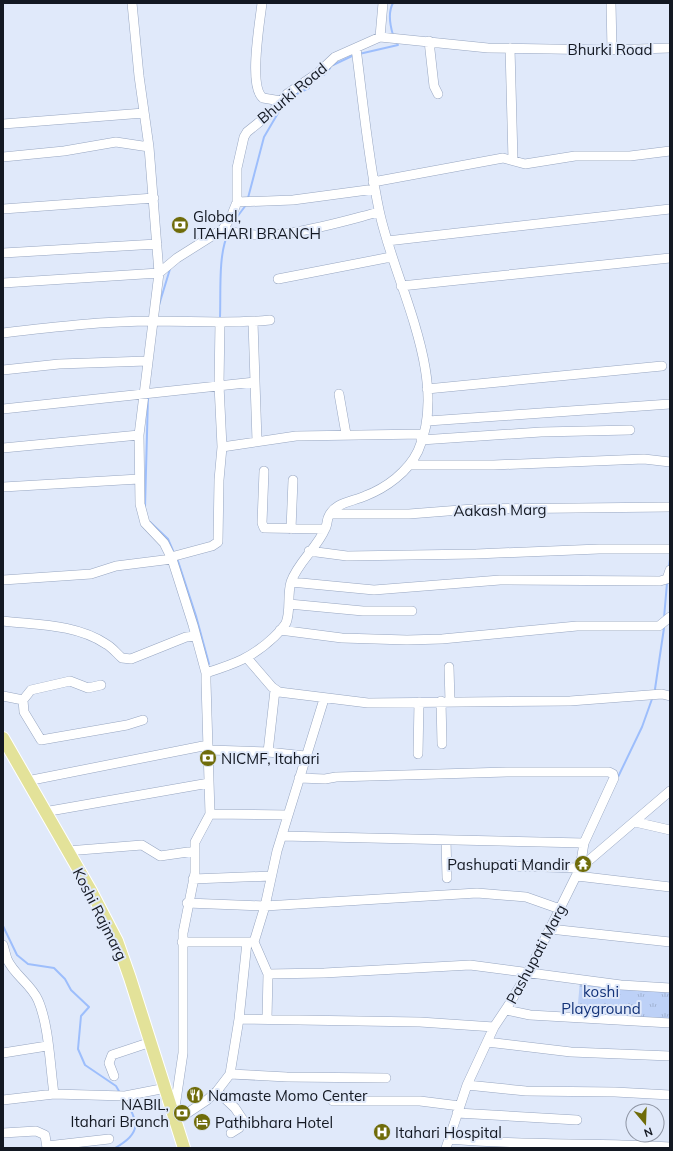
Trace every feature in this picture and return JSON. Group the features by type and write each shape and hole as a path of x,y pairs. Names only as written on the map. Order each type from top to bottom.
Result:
{"main road":[{"name":"Koshi Rajmarg","path":"3,738 44,812 68,851 117,941 176,1117 184,1148"}],"street":[{"path":"132,3 138,76 149,147 159,273 139,435 141,514 145,523 164,543 172,558 193,625 194,636 206,673 209,748 210,814 195,842 193,879 187,903 182,942 183,1053 176,1117"},
{"path":"262,3 255,78 257,91 263,98 281,101"},
{"path":"611,3 612,50"},
{"path":"383,37 384,4"},
{"name":"Bhurki Road","path":"159,273 177,258 223,229 232,217 237,202 238,168 244,137 252,127 273,111 281,101 335,57 383,37 488,48 612,50 670,48"},
{"path":"429,41 434,86 438,94"},
{"path":"206,673 247,658 263,647 280,630 286,622 291,582 310,551 326,529 330,514 338,506 365,497 385,486 410,465 423,437 428,421 427,389 420,341 391,257 379,212 374,186 356,48"},
{"path":"510,48 513,160"},
{"path":"3,124 144,113"},
{"path":"3,157 64,151 116,142 149,147"},
{"path":"237,202 293,200 374,186 503,158 524,164 575,156 630,156 670,151"},
{"path":"3,208 154,198"},
{"path":"387,241 670,209"},
{"path":"223,229 230,232 263,235 280,234 320,227 379,212"},
{"path":"3,253 157,244"},
{"path":"278,279 391,257"},
{"path":"401,286 670,258"},
{"path":"3,283 159,273"},
{"path":"3,333 67,325 154,321 253,322 270,320"},
{"path":"3,580 90,574 116,566 172,558 212,546 218,542 219,480 222,447 219,385 220,322"},
{"path":"253,322 257,441"},
{"path":"3,370 58,364 147,361"},
{"path":"427,389 662,366"},
{"path":"3,409 255,382"},
{"path":"339,394 346,434"},
{"path":"428,421 670,404"},
{"path":"222,447 296,436 346,434 423,437 630,430"},
{"path":"3,448 139,435"},
{"path":"410,465 494,465 644,459 670,462"},
{"path":"264,471 263,527 265,529 326,529"},
{"path":"3,487 139,479"},
{"path":"291,529 293,480"},
{"name":"Aakash Marg","path":"330,514 409,514 473,509 670,507"},
{"path":"310,551 347,556 670,548"},
{"path":"291,582 374,590 500,580 660,581 668,575"},
{"path":"289,604 363,611 412,611"},
{"path":"280,630 342,638 407,640 577,626 659,626 670,616"},
{"path":"3,621 64,628 86,633 107,644 122,658 131,659 186,637 194,636"},
{"path":"247,658 275,690 324,699 368,703 570,700 655,694 670,696"},
{"path":"442,744 450,667"},
{"path":"101,685 88,688 70,681 31,690 23,700 24,712 41,740 127,726 142,720"},
{"path":"268,752 275,690"},
{"path":"3,696 23,700"},
{"path":"176,1117 207,1100 217,1091 230,1074 250,942 265,906 271,876 282,836 305,756 324,699"},
{"path":"418,754 419,702"},
{"path":"27,781 209,748 305,756"},
{"path":"299,778 325,779 336,777 507,772 611,772 614,778 584,842 578,872"},
{"path":"44,812 209,783"},
{"name":"Pashupati Marg","path":"447,1144 467,1085 486,1042 529,971 578,872 670,791"},
{"path":"210,814 288,815"},
{"path":"635,822 670,830"},
{"path":"282,836 584,842"},
{"path":"446,840 448,878"},
{"path":"68,851 142,845 160,856 195,851"},
{"path":"477,865 578,872 670,887"},
{"path":"193,879 271,876"},
{"path":"187,903 265,906 477,893 526,897 560,909"},
{"path":"550,929 670,942"},
{"path":"182,942 250,942"},
{"path":"250,942 268,974 267,1020"},
{"path":"3,946 5,959 11,969 34,992 38,1001 47,1046 54,1094"},
{"path":"268,974 324,973 470,965 529,971 621,985 670,988"},
{"path":"506,1010 530,1016 670,1023"},
{"path":"239,1019 420,1022 494,1027"},
{"path":"114,1076 109,1063 112,1056 151,1042"},
{"path":"486,1042 571,1052 670,1056"},
{"path":"3,1053 47,1046"},
{"path":"230,1074 310,1078 386,1078"},
{"path":"467,1085 526,1091 615,1092 670,1095"},
{"path":"3,1100 54,1094 122,1096 166,1088"},
{"path":"217,1091 235,1108 243,1120 238,1128 231,1133"},
{"path":"333,1101 420,1101 459,1110 577,1120"},
{"path":"3,1133 41,1132 45,1135 47,1147 109,1139"},
{"path":"447,1144 637,1145 670,1147"}],"green space":[{"name":"koshi Playground","path":"580,981 670,989 670,1021 577,1014"}],"waterway":[{"path":"393,3 390,10 390,19 393,35"},
{"path":"359,54 398,45 396,42"},
{"path":"333,65 352,56"},
{"path":"324,75 330,68"},
{"path":"288,98 309,88"},
{"path":"248,198 264,137 281,108"},
{"path":"234,221 246,205"},
{"path":"220,317 221,263 228,234"},
{"path":"159,305 170,269"},
{"path":"145,507 148,397"},
{"path":"150,522 168,539 174,553"},
{"path":"177,558 196,616 209,664"},
{"path":"669,567 670,559"},
{"path":"664,618 667,583"},
{"path":"655,689 664,628"},
{"path":"618,777 642,727 652,699"},
{"path":"3,926 17,955 28,964 54,968 65,979 71,990 89,1007 81,1016 78,1049 85,1065 116,1086 120,1093"},
{"path":"115,1148 124,1143 134,1132 135,1120 124,1098"}],"place":[{"name":"Global, ITAHARI BRANCH","path":"180,225"},
{"name":"NICMF, Itahari","path":"208,758"},
{"name":"Pashupati Mandir","path":"583,864"},
{"name":"Namaste Momo Center","path":"195,1095"},
{"name":"NABIL, Itahari Branch","path":"182,1113"},
{"name":"Pathibhara Hotel","path":"202,1122"},
{"name":"Itahari Hospital","path":"382,1132"}]}
